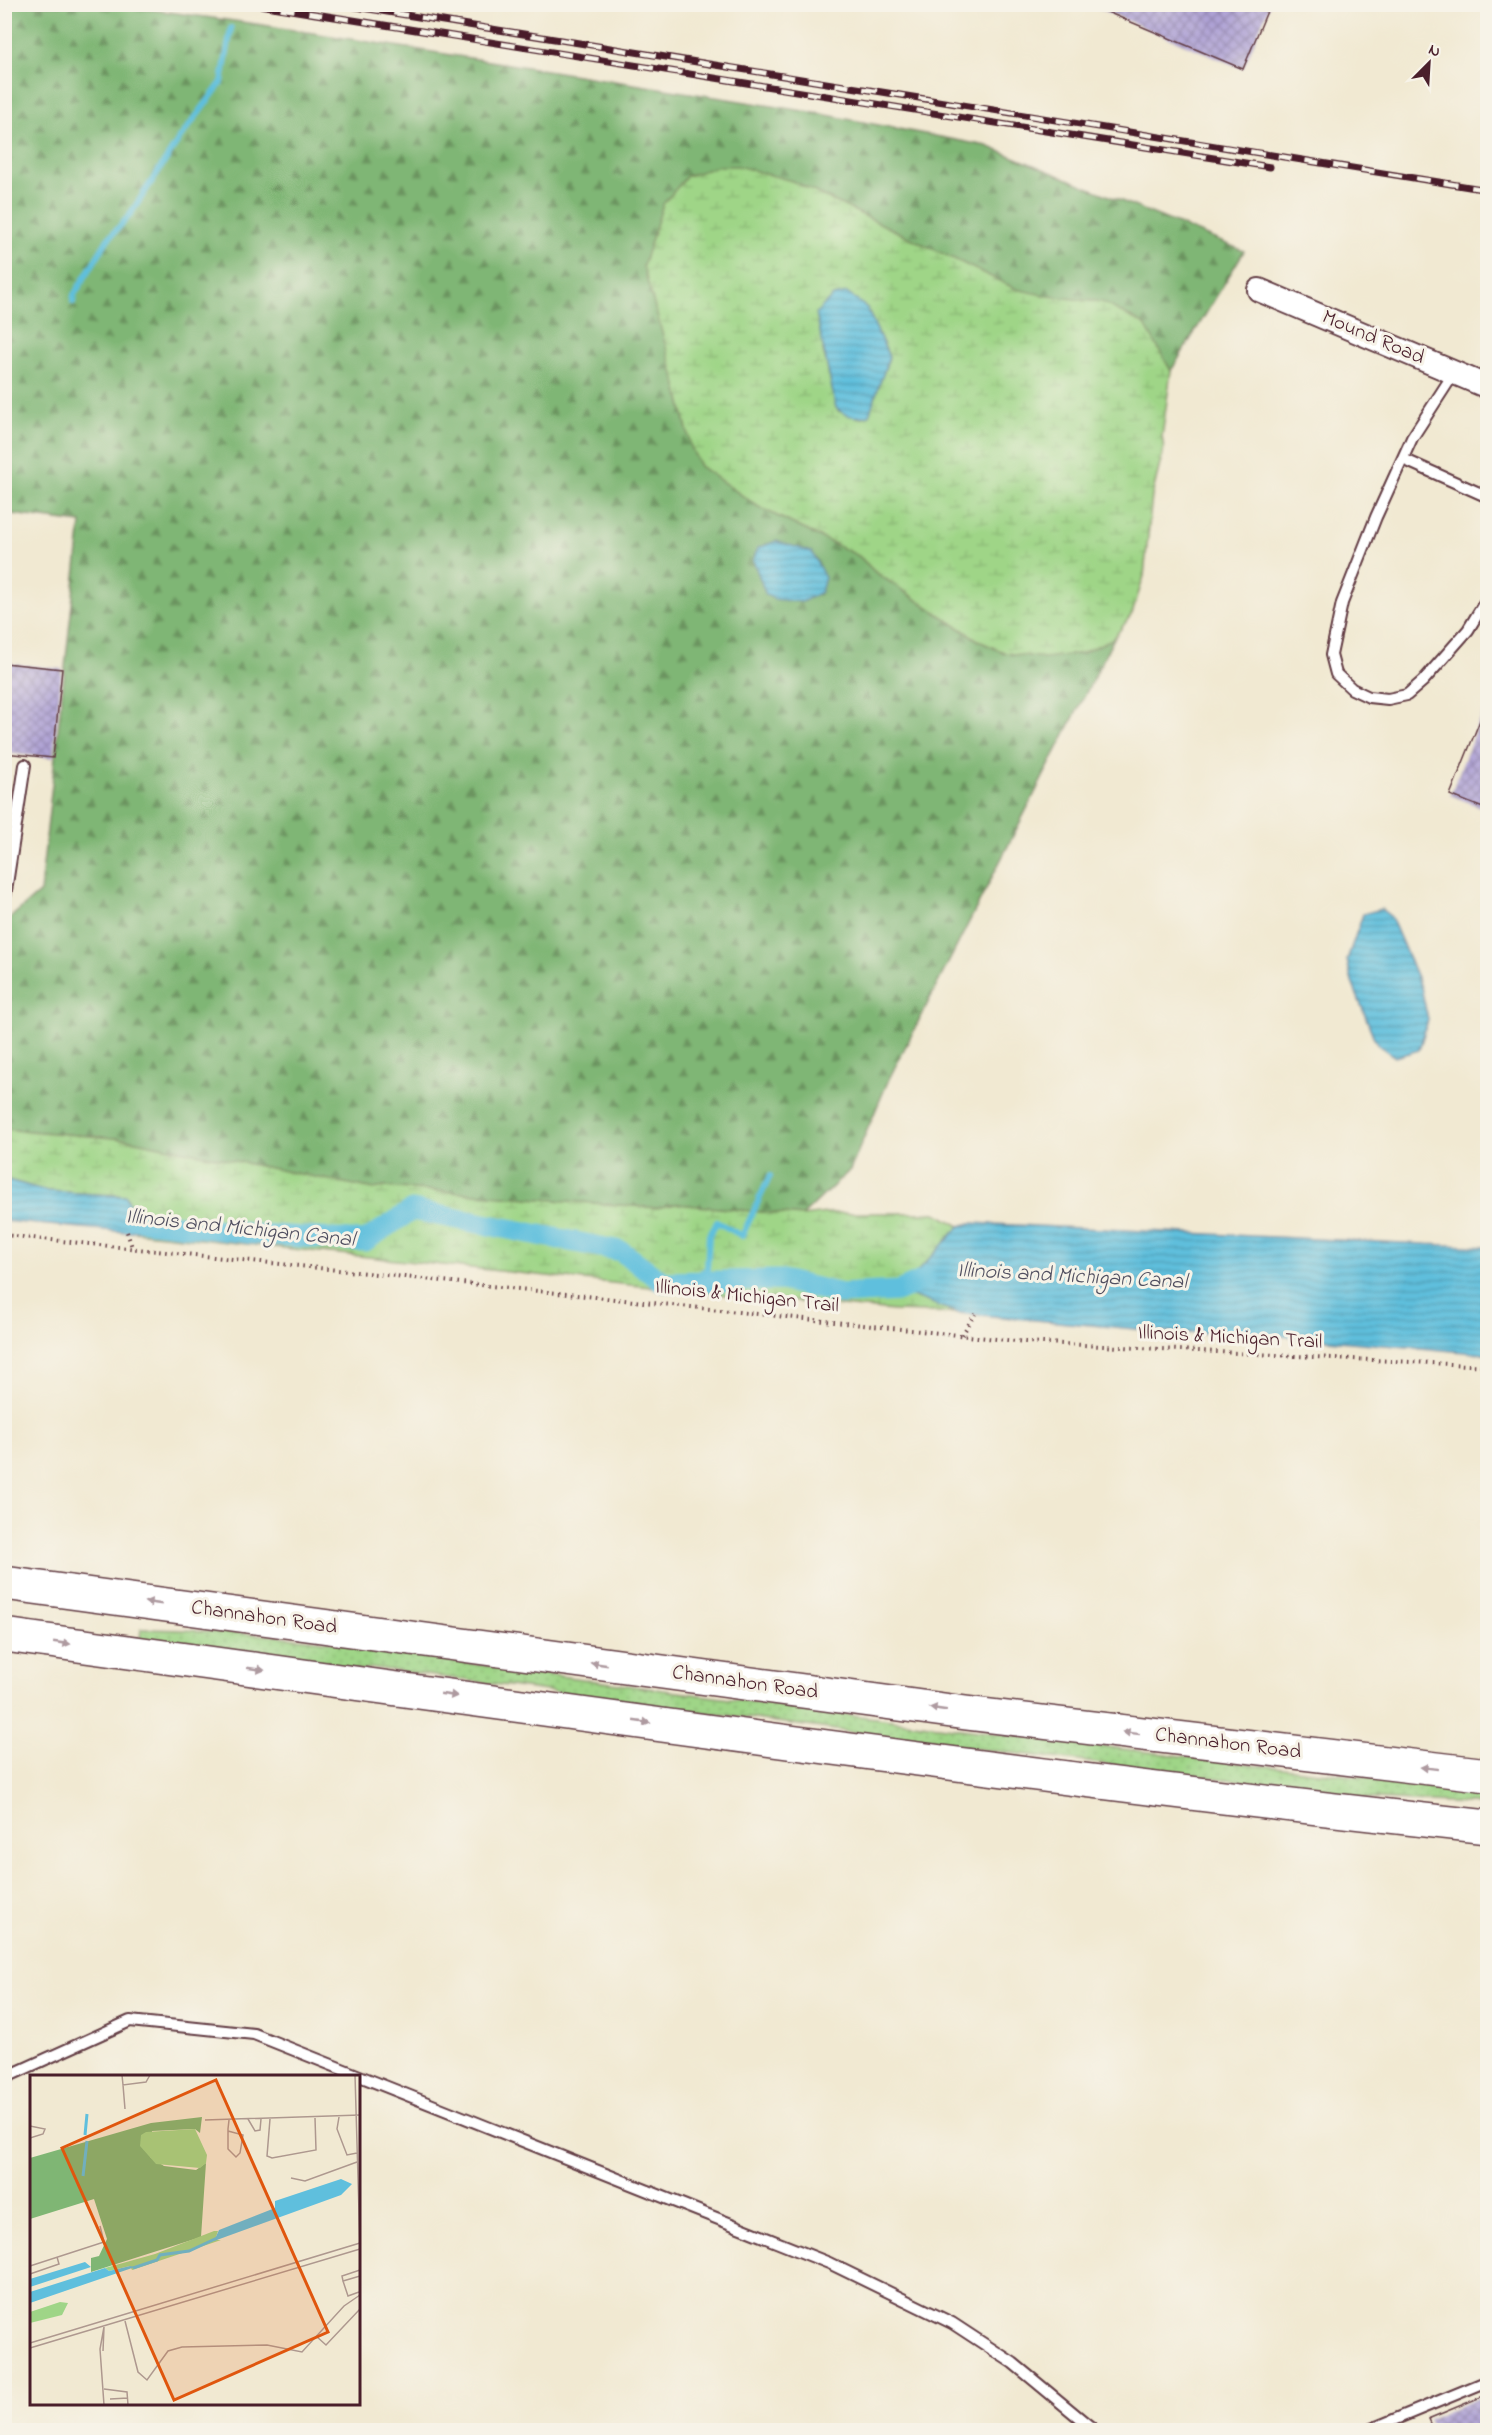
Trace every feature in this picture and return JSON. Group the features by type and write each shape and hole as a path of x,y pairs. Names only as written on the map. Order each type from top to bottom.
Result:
{"main road":[{"name":"Channahon Road","path":"4,1583 966,1713 1488,1775"},
{"path":"4,1635 843,1748 1342,1811 1488,1827"}],"street":[{"name":"Mound Road","path":"1259,290 1488,387"}],"lane":[{"path":"1454,373 1412,438 1376,517 1342,603 1330,655 1336,674 1352,689 1369,697 1388,699 1407,695 1423,681 1468,630 1488,597"},
{"path":"1403,459 1488,497"},
{"path":"4,904 25,765"},
{"path":"4,2078 130,2021 254,2034 357,2075"},
{"path":"360,2076 830,2263 952,2323 1013,2363 1094,2430"},
{"path":"1375,2429 1488,2381"}],"path":[{"path":"127,1232 132,1247"},
{"name":"Illinois & Michigan Trail","path":"4,1235 1037,1343 1488,1366"},
{"path":"962,1335 975,1314"}],"green space":[{"path":"5,5 118,5 256,24 816,113 987,146 1244,251 1171,371 1145,326 1016,289 792,181 677,385 691,447 700,466 759,507 859,556 875,572 981,642 1005,653 1082,653 1114,638 889,1079 850,1170 802,1216 676,1204 657,1208 385,1187 374,1189 125,1139 5,1129 4,923 40,892 81,523 5,513"},
{"path":"719,166 738,166 792,181 1016,289 1048,296 1102,302 1145,325 1171,371 1162,437 1164,448 1152,496 1144,576 1132,614 1114,638 1082,653 1045,658 1006,653 981,642 875,572 859,556 759,507 700,466 691,447 677,385 643,266 663,204 687,176","holes":["867,308 889,357 868,415 860,418 838,411 823,350 824,345"]},
{"path":"4,1129 125,1139 374,1189 385,1187 657,1208 676,1204 802,1216 827,1213 936,1213 960,1226 900,1291 958,1313 894,1311 696,1292 135,1232 163,1224 132,1211 126,1196 47,1191 5,1179"},
{"path":"141,1629 226,1632 338,1642 366,1646 379,1651 382,1649 416,1656 907,1722 1399,1781 1415,1779 1487,1788 1487,1805 1339,1797 1323,1791 956,1746 375,1668 360,1670 140,1640"}],"water":[{"path":"847,293 867,308 889,357 869,415 860,417 843,413 836,408 816,313 833,296"},
{"path":"776,541 812,552 825,578 821,592 802,602 774,599 766,595 753,560 758,548"},
{"path":"1381,909 1391,917 1421,987 1428,1020 1419,1050 1395,1057 1378,1045 1374,1038 1352,982 1347,960 1363,914"},
{"path":"4,1179 47,1191 126,1196 132,1211 164,1224 127,1232 5,1221"},
{"path":"971,1223 1487,1247 1487,1354 1271,1335 1180,1333 958,1313 899,1291 960,1226"}],"building":[{"path":"1088,4 1270,4 1243,69"},
{"path":"4,663 62,669 53,758 4,753"},
{"path":"1488,703 1488,810 1450,795"},
{"path":"1488,2394 1488,2430 1433,2430 1428,2419"}],"waterway":[{"path":"73,302 74,295 108,239 129,216 180,138 222,82 231,28"},
{"path":"687,1282 707,1269 709,1235 717,1222 742,1236 770,1176"},
{"name":"Illinois and Michigan Canal","path":"136,1220 256,1234 365,1241 412,1210 621,1251 663,1282 782,1280 841,1294 899,1291 925,1279"}],"railway":[{"path":"253,4 1270,167"},
{"path":"338,4 1488,190"}]}
